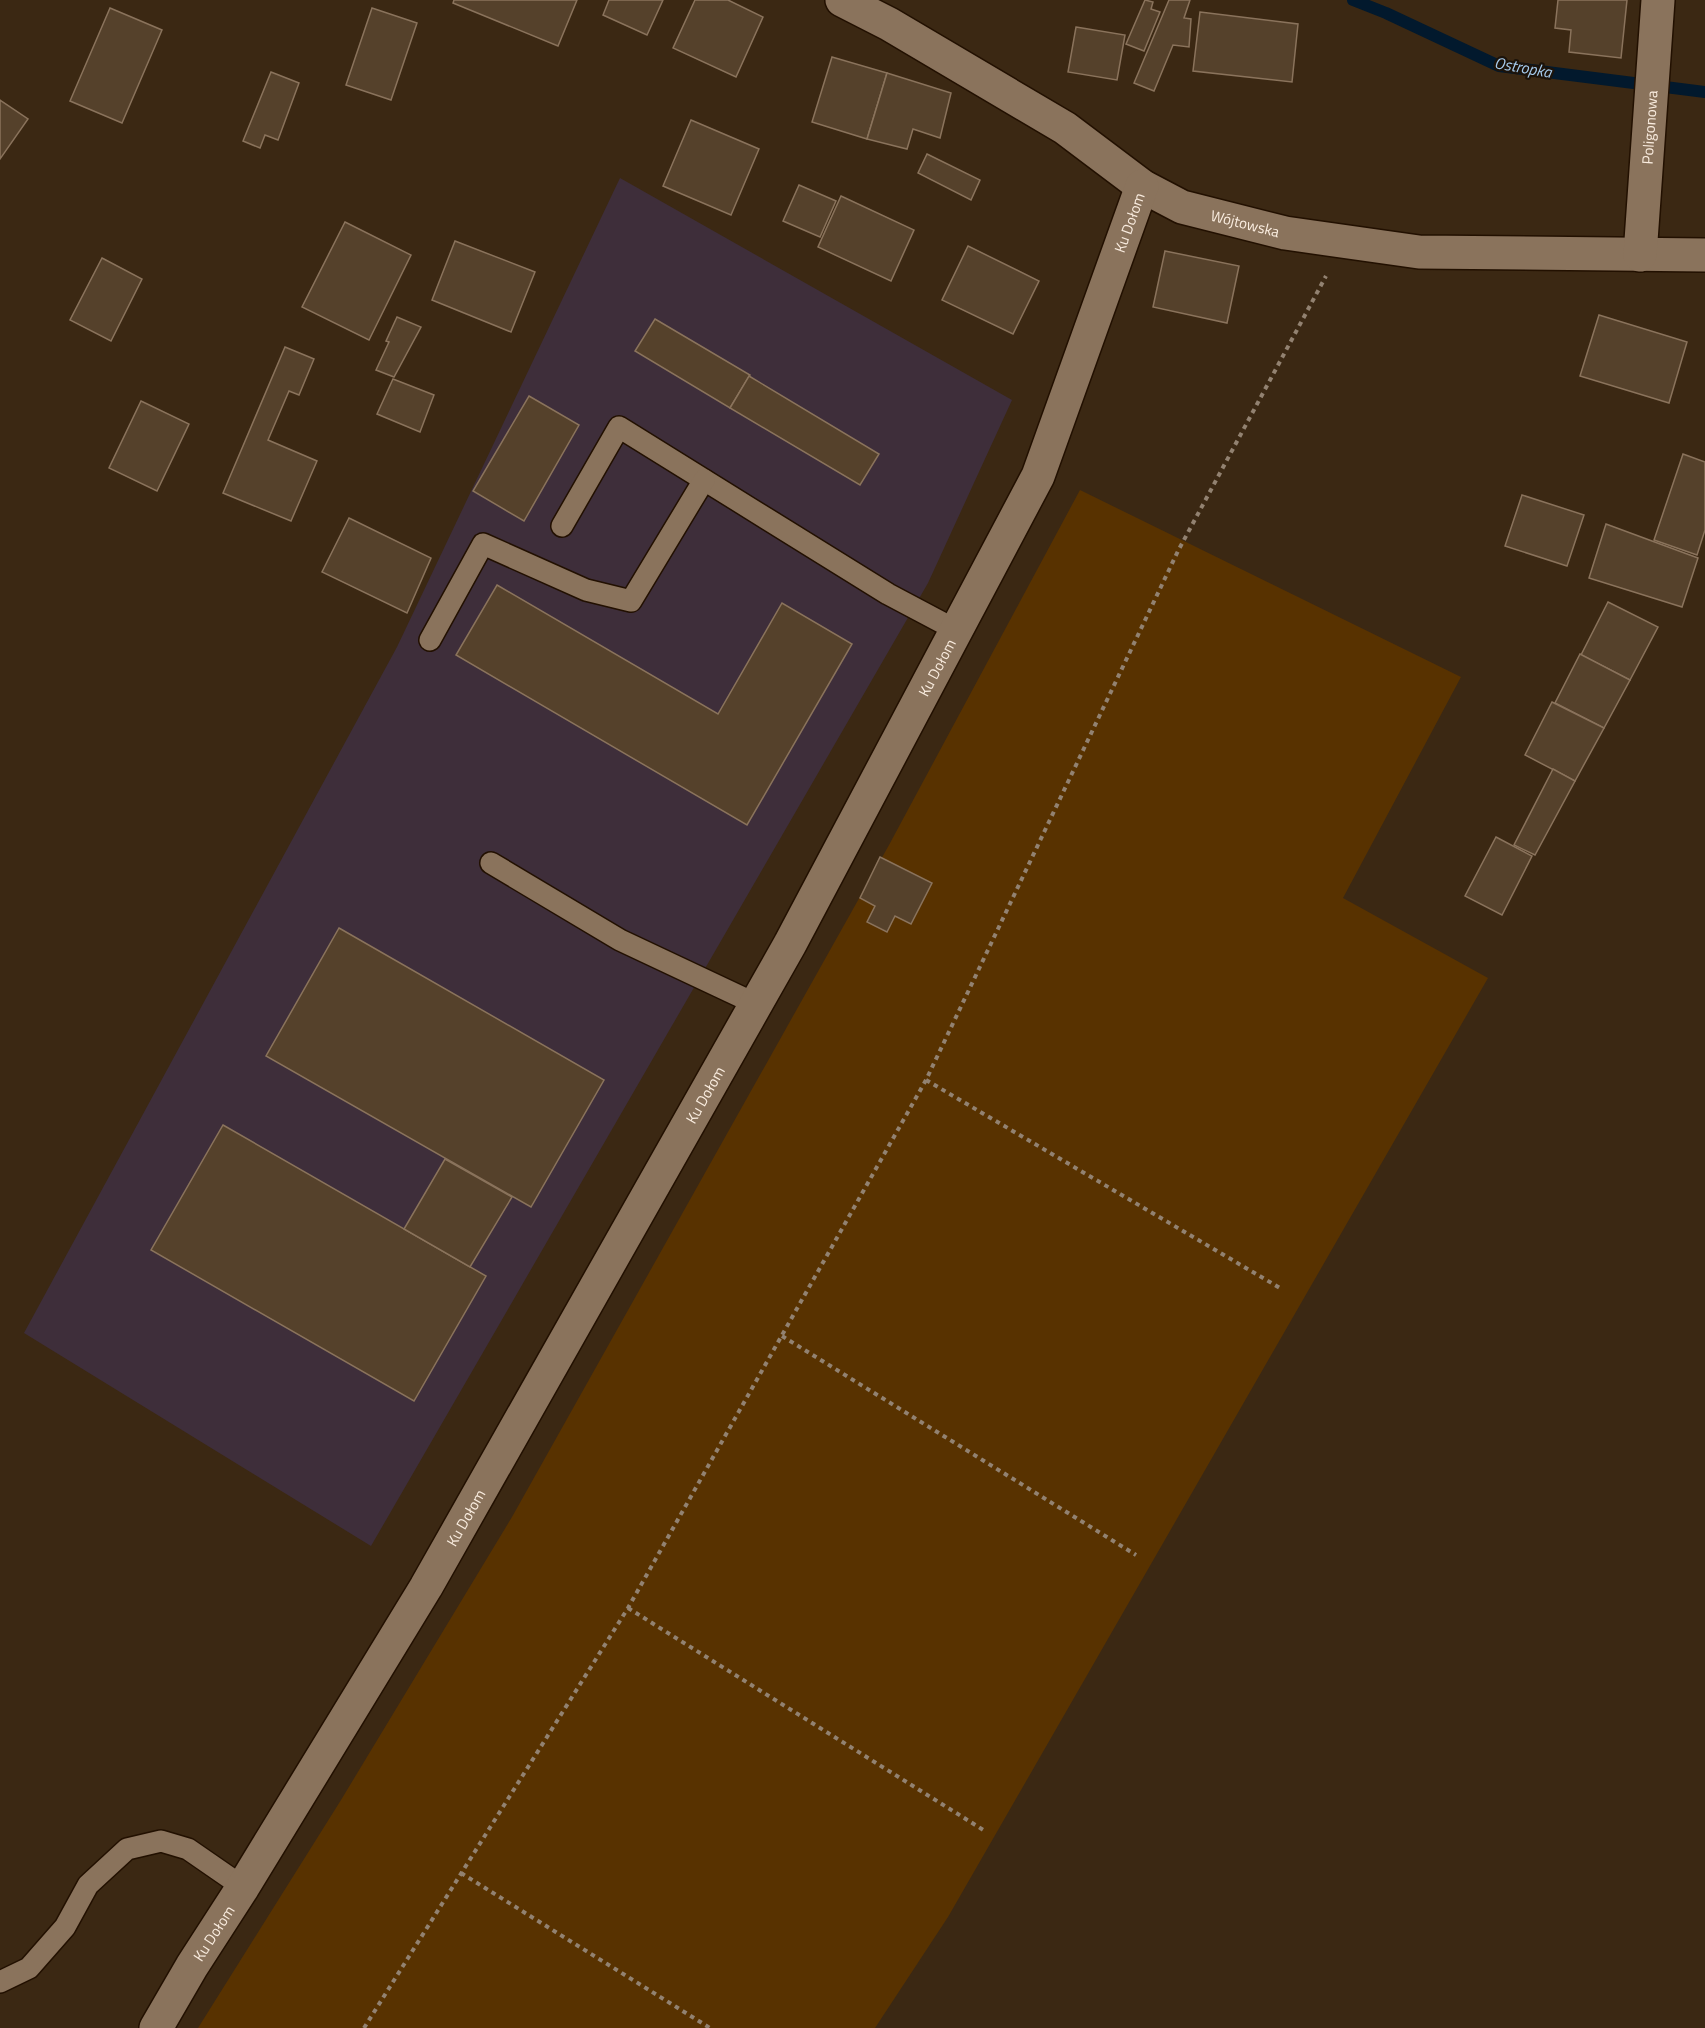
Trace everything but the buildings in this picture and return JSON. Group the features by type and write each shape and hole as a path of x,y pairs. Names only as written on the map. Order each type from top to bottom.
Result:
{"street":[{"name":"Wójtowska","path":"842,0 889,24 1065,128 1142,186 1182,207 1285,232 1419,252 1705,255"},
{"name":"Poligonowa","path":"1640,255 1658,0"},
{"name":"Ku Dołom","path":"156,2028 426,1587 756,1004 1038,476 1142,186"},
{"name":"Ku Dołom","path":"135,2028 192,1966"}],"lane":[{"path":"562,526 619,427 888,594 956,630"},
{"path":"430,640 483,544 586,590 631,601 704,480"},
{"path":"490,863 620,940 756,1004"},
{"path":"0,1982 29,1968 65,1927 88,1885 127,1849 161,1841 188,1849 243,1887"}],"path":[{"path":"364,2028 628,1608 926,1080 1178,551 1345,241"},
{"path":"926,1080 1280,1288"},
{"path":"782,1336 1136,1554"},
{"path":"628,1608 985,1831"},
{"path":"461,1873 710,2028"}],"shaded area":[{"path":"620,178 1012,400 928,583 371,1546 24,1333 397,647"},
{"path":"1080,490 1461,677 1343,898 1488,978 948,1917 875,2028 198,2028 341,1800 512,1517 889,845"}],"waterway":[{"name":"Ostropka","path":"1353,0 1499,66 1705,92"}]}
